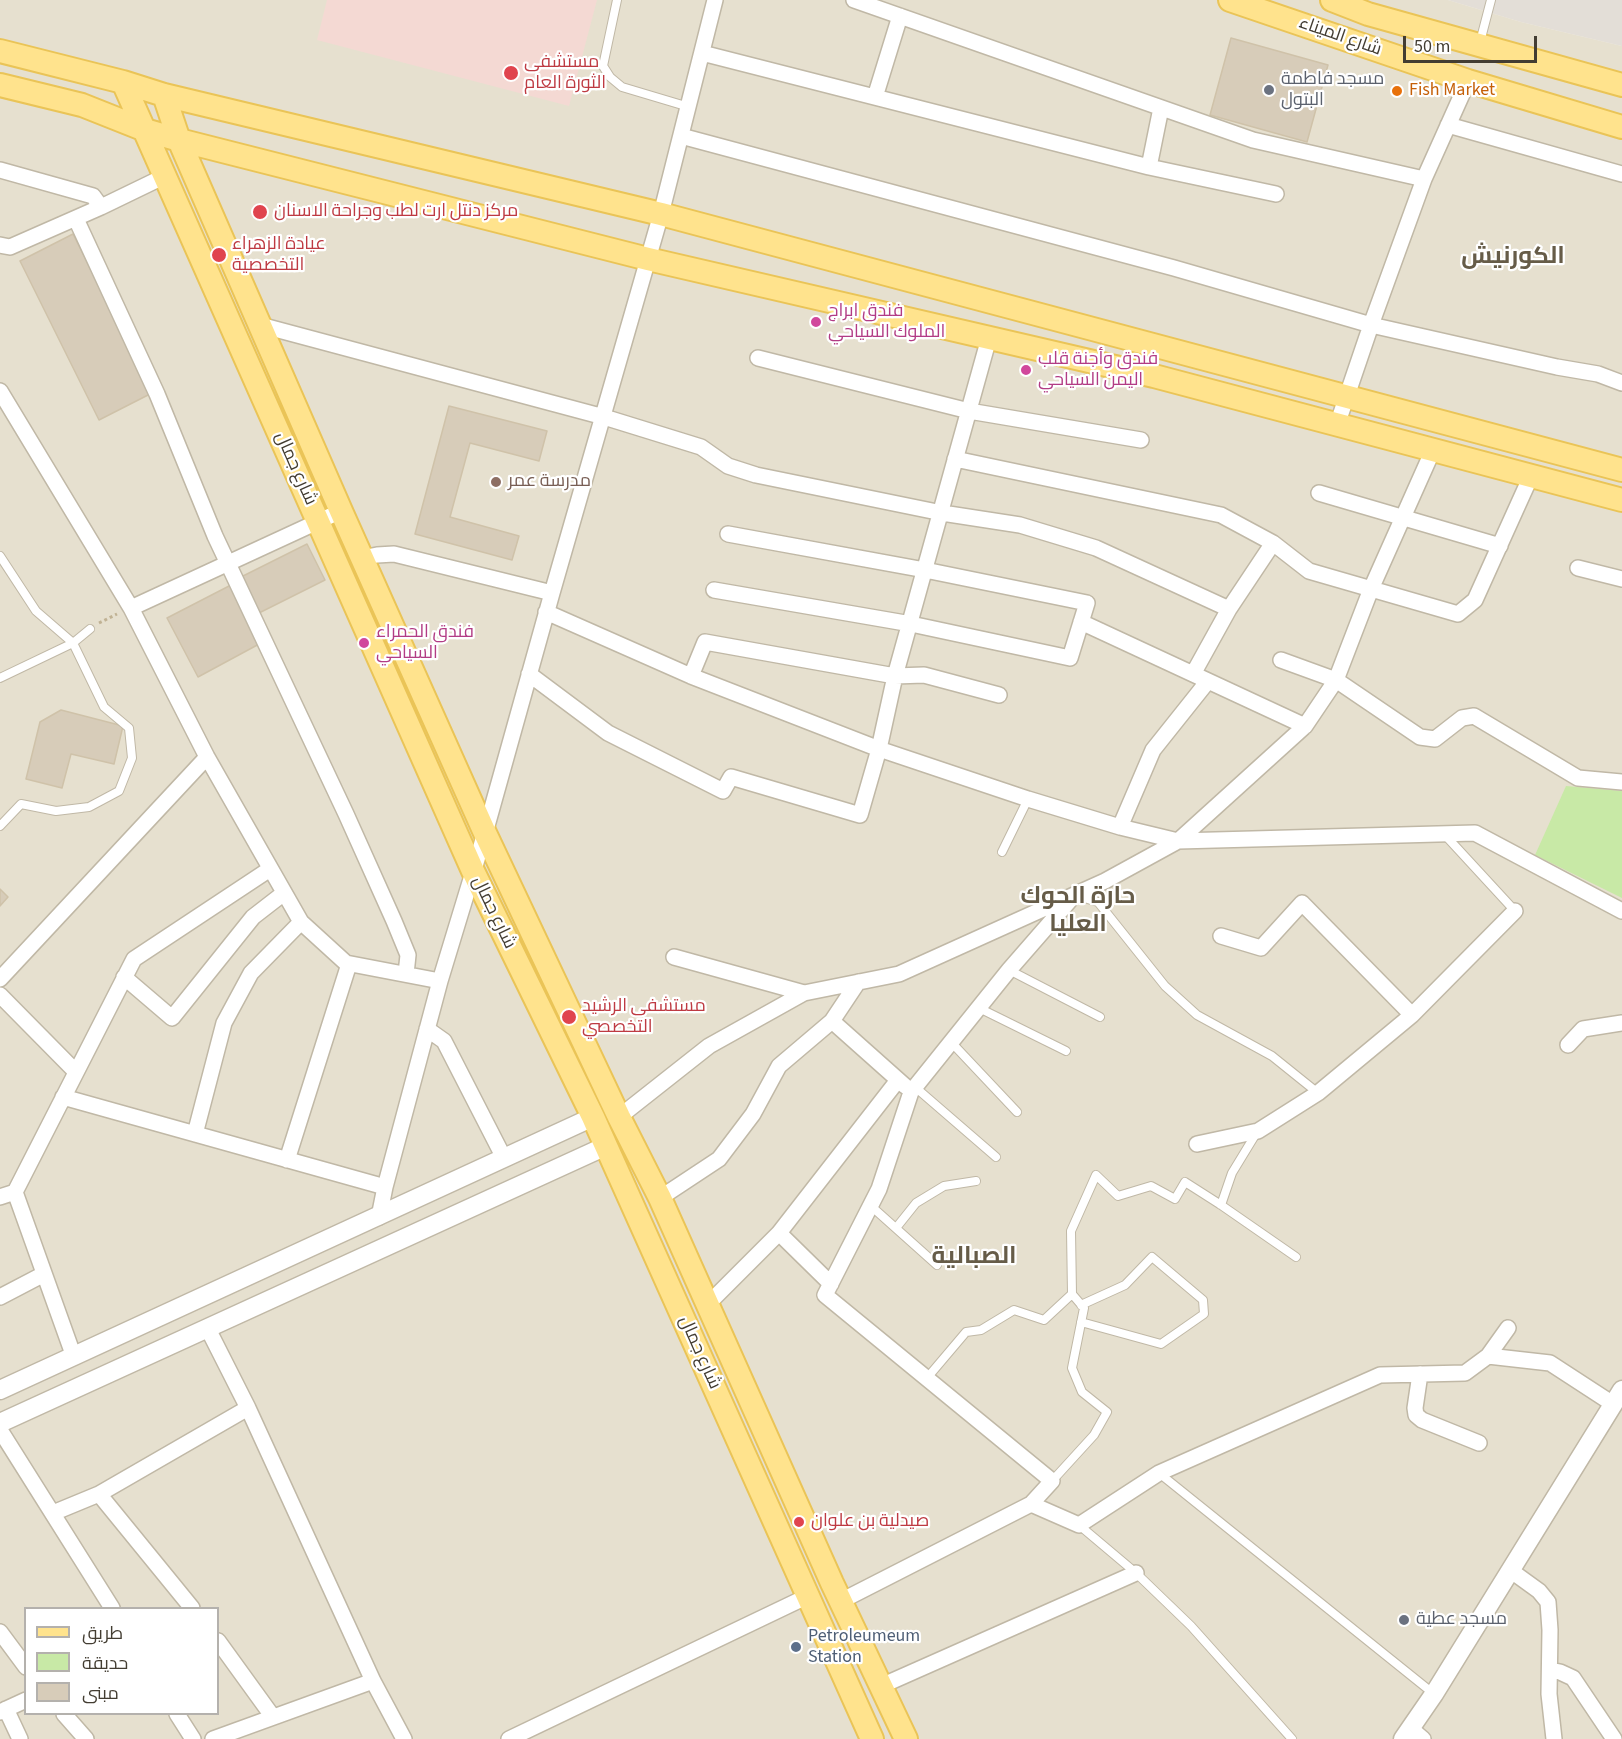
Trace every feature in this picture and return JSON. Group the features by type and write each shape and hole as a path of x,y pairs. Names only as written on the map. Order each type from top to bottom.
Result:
{"main road":[{"name":"شارع الميناء","path":"1230,0 1468,81 1622,127"},
{"path":"1332,0 1368,14 1622,85"},
{"path":"1468,81 1479,44"},
{"path":"0,51 123,82 164,95 661,214 1622,470"},
{"name":"شارع جمال","path":"123,82 473,871 593,1117 872,1739"},
{"path":"0,85 82,105 145,130 179,140 648,259 1154,376 1622,500"},
{"name":"شارع جمال","path":"164,95 179,140 341,511 485,832 619,1117 660,1198 837,1592 906,1739"},
{"path":"808,1596 837,1592"}],"street":[{"path":"379,1217 440,981 485,832 661,214 715,0"},
{"path":"855,0 1253,140 1424,179"},
{"path":"875,97 900,16"},
{"path":"702,52 1149,167 1276,194"},
{"path":"1337,425 1424,179 1468,81"},
{"path":"1149,167 1161,108"},
{"path":"1448,125 1622,174"},
{"path":"681,136 1174,268 1371,325 1557,367 1599,374 1622,383"},
{"path":"0,170 93,196 102,207"},
{"path":"0,245 10,247 76,219 165,176"},
{"path":"76,219 157,394 228,563 394,921 408,955 406,974"},
{"path":"260,325 604,417 701,447 728,466 756,475 942,513 1020,525 1096,548 1229,609"},
{"path":"529,674 608,734 723,792 731,777 860,814 989,338"},
{"path":"758,358 969,411 1141,440"},
{"path":"0,391 131,608 207,757 301,922 346,963 440,981"},
{"path":"619,1117 709,1046 804,993 899,974 1105,881 1178,841 1305,726 1336,680 1371,589 1433,450"},
{"path":"955,459 1221,515 1274,543 1309,571 1458,614 1475,600 1532,476"},
{"path":"1318,493 1500,546"},
{"path":"131,608 341,511"},
{"path":"714,590 911,624 1070,658 1087,603 925,570 728,534"},
{"path":"1193,674 1229,609 1274,543"},
{"path":"362,558 394,554 552,593"},
{"path":"1578,568 1622,579"},
{"path":"546,612 691,676 879,749 1120,827 1178,841 1475,832 1622,911"},
{"path":"1081,621 1305,726"},
{"path":"691,676 705,642 896,676 924,675 999,695"},
{"path":"1281,660 1336,680 1420,737 1428,740 1435,739 1462,718 1474,716 1578,778 1622,782"},
{"path":"1120,827 1153,750 1208,681"},
{"path":"0,979 207,757"},
{"path":"74,1357 44,1274 7,1195 63,1097 134,959 270,868"},
{"path":"124,977 172,1018 254,917 284,893"},
{"path":"837,1592 1031,1504 1052,1481 825,1295 879,1189 913,1090 1009,970 1074,895"},
{"path":"1221,936 1261,948 1302,903 1412,1015"},
{"path":"1197,1144 1258,1131 1317,1092 1412,1015 1515,911"},
{"path":"195,1134 224,1023 250,973 301,922"},
{"path":"674,957 804,993"},
{"path":"287,1160 349,964"},
{"path":"660,1198 718,1160 753,1114 778,1066 831,1021 858,982"},
{"path":"0,995 76,1072"},
{"path":"831,1021 898,1080 913,1090"},
{"path":"1568,1045 1583,1029 1622,1023"},
{"path":"427,1029 444,1041 504,1158"},
{"path":"708,1304 779,1233 898,1080"},
{"path":"63,1097 385,1187"},
{"path":"0,1390 593,1117"},
{"path":"0,1423 606,1146"},
{"path":"779,1233 831,1284"},
{"path":"0,1297 44,1274"},
{"path":"1031,1504 1078,1525 1159,1473 1380,1375 1466,1373 1488,1356 1508,1328"},
{"path":"208,1329 248,1408 373,1681 404,1739"},
{"path":"1412,1735 1434,1694 1618,1397 1550,1363 1488,1356"},
{"path":"1420,1374 1416,1415 1422,1420 1479,1443"},
{"path":"53,1513 99,1494 248,1408"},
{"path":"0,1430 111,1607"},
{"path":"99,1494 191,1607"},
{"path":"1510,1570 1539,1591 1548,1602 1549,1694 1554,1739"},
{"path":"881,1686 1136,1573"},
{"path":"509,1739 808,1596"},
{"path":"0,1632 24,1663"},
{"path":"219,1642 273,1717"},
{"path":"1550,1670 1573,1678 1614,1739"},
{"path":"213,1739 373,1681"},
{"path":"20,1739 3,1711 24,1701"},
{"path":"66,1715 86,1739"},
{"path":"178,1715 193,1739"}],"lane":[{"path":"617,0 603,66 610,77 622,87 688,107"},
{"path":"1479,44 1491,0"},
{"path":"0,556 36,610 73,643 104,707 129,728 132,758 119,791 89,807 56,812 21,804 0,826"},
{"path":"0,678 73,643 90,629"},
{"path":"1002,852 1028,799"},
{"path":"1444,834 1515,911"},
{"path":"1074,895 1098,902 1165,986 1197,1015 1272,1056 1317,1092"},
{"path":"1009,970 1100,1017"},
{"path":"979,1008 1066,1051"},
{"path":"951,1042 1017,1112"},
{"path":"913,1090 996,1157"},
{"path":"1221,1204 1232,1173 1258,1131"},
{"path":"1052,1481 1094,1435 1107,1412 1082,1392 1072,1368 1084,1308 1072,1294 1071,1231 1096,1175 1118,1197 1151,1186 1175,1199 1185,1182 1221,1204 1296,1257"},
{"path":"896,1228 916,1203 944,1186 976,1181"},
{"path":"871,1206 937,1265"},
{"path":"1081,1305 1125,1285 1152,1257 1203,1300 1204,1314 1161,1344 1081,1323"},
{"path":"927,1378 966,1332 981,1330 1014,1310 1044,1320 1072,1294"},
{"path":"1159,1473 1434,1694"},
{"path":"1078,1525 1136,1573 1191,1626 1292,1739"}],"path":[{"path":"90,629 131,608"}],"shaded area":[{"path":"0,0 1448,0 1521,22 1622,46 1622,1739 0,1739"},
{"name":"مستشفى الثورة العام","path":"327,0 597,0 569,106 317,40"},
{"path":"1448,0 1622,0 1622,46 1521,22"}],"green space":[{"path":"1566,786 1622,791 1622,898 1535,855"}],"building":[{"name":"مسجد فاطمة البتول","path":"1231,38 1328,65 1307,142 1210,115"},
{"path":"73,234 152,393 99,420 20,261"},
{"path":"449,406 547,431 539,461 470,443 450,517 519,536 512,560 415,534"},
{"path":"307,544 325,580 257,614 239,578"},
{"path":"231,585 261,643 198,677 167,618"},
{"path":"61,710 123,726 114,764 71,754 62,788 26,779 40,722"},
{"path":"0,889 8,897 0,906"}],"place":[{"name":"مستشفى الثورة العام","path":"511,73"},
{"name":"مسجد فاطمة البتول","path":"1269,90"},
{"name":"Fish Market","path":"1397,91"},
{"name":"مركز دنتل ارت لطب وجراحة الاسنان","path":"260,212"},
{"name":"عيادة الزهراء التخصصية","path":"219,255"},
{"name":"فندق ابراج الملوك السياحي","path":"816,322"},
{"name":"فندق وأجنة قلب اليمن السياحي","path":"1026,370"},
{"name":"مدرسة عمر","path":"496,482"},
{"name":"فندق الحمراء السياحي","path":"364,643"},
{"name":"مستشفى الرشيد التخصصي","path":"569,1017"},
{"name":"صيدلية بن علوان","path":"799,1522"},
{"name":"مسجد عطية","path":"1404,1620"},
{"name":"Petroleumeum Station","path":"796,1647"}],"district":[{"name":"الكورنيش","path":"1513,258"},
{"name":"حارة الحوك العليا","path":"1078,912"},
{"name":"الصبالية","path":"974,1258"}]}
